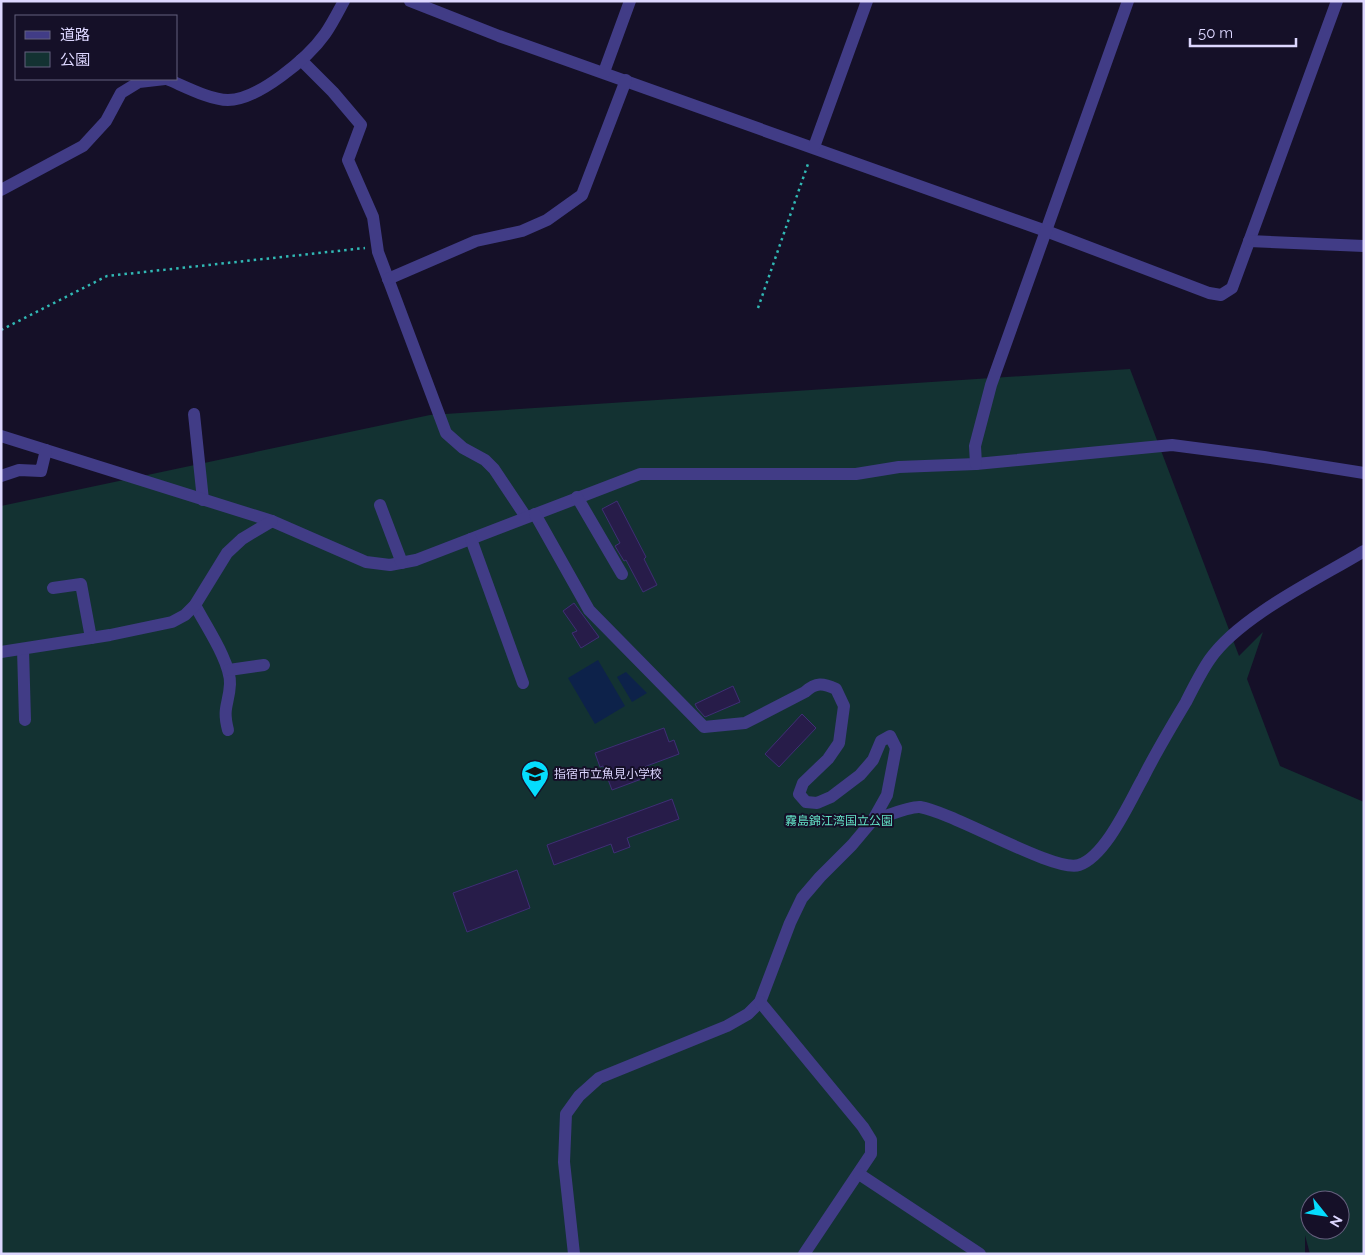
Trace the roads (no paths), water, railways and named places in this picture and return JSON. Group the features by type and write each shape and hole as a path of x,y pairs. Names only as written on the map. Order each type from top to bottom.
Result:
{"street":[{"path":"168,80 193,90 228,100 251,96 300,60 324,36 344,1"},
{"path":"410,1 499,36 1046,230 1209,293 1221,295 1232,288 1337,1"},
{"path":"604,72 630,1"},
{"path":"814,147 868,1"},
{"path":"976,464 975,446 991,385 1128,1"},
{"path":"300,60 333,92 361,125 348,160 372,217 378,252 446,433 463,448 485,460 494,469 530,515 589,610 704,727 745,723 805,692 812,685 823,683 836,689 844,706 839,743 828,759 803,783 799,794 806,802 817,803 831,797 860,774 873,760 881,741 890,736 896,748 887,795 873,820 802,898 790,923 760,1002 748,1014 727,1026 599,1078 566,1114 564,1162 574,1254"},
{"path":"1,190 83,146 106,121 121,93 139,82 157,80"},
{"path":"388,279 476,241 522,231 539,224 582,195 626,80"},
{"path":"1249,241 1364,246"},
{"path":"194,414 202,500"},
{"path":"1,436 272,521 366,562 390,565 416,560 640,474 856,474 899,467 976,464 1172,445 1264,456 1364,473"},
{"path":"1,476 19,470 41,470 46,450"},
{"path":"578,498 622,574"},
{"path":"380,505 402,563"},
{"path":"1,652 91,638 172,622 185,615 195,605 227,553 242,540 272,521"},
{"path":"472,539 523,683"},
{"path":"873,820 918,807 938,812 1046,859 1071,867 1082,864 1103,846 1126,812 1142,779 1210,658 1235,631 1255,617 1364,551"},
{"path":"53,588 81,584 91,638"},
{"path":"195,605 228,670 230,684 224,714 228,730"},
{"path":"23,649 25,720"},
{"path":"228,670 264,665"},
{"path":"760,1002 863,1127 871,1140 871,1154 804,1254"},
{"path":"859,1174 980,1254"}],"water":[{"path":"598,660 625,706 595,724 568,678"},
{"path":"626,672 647,693 632,702 617,677"}],"place":[{"name":"指宿市立魚見小学校","path":"535,798"}],"park label":[{"name":"霧島錦江湾国立公園","path":"839,821"}]}
